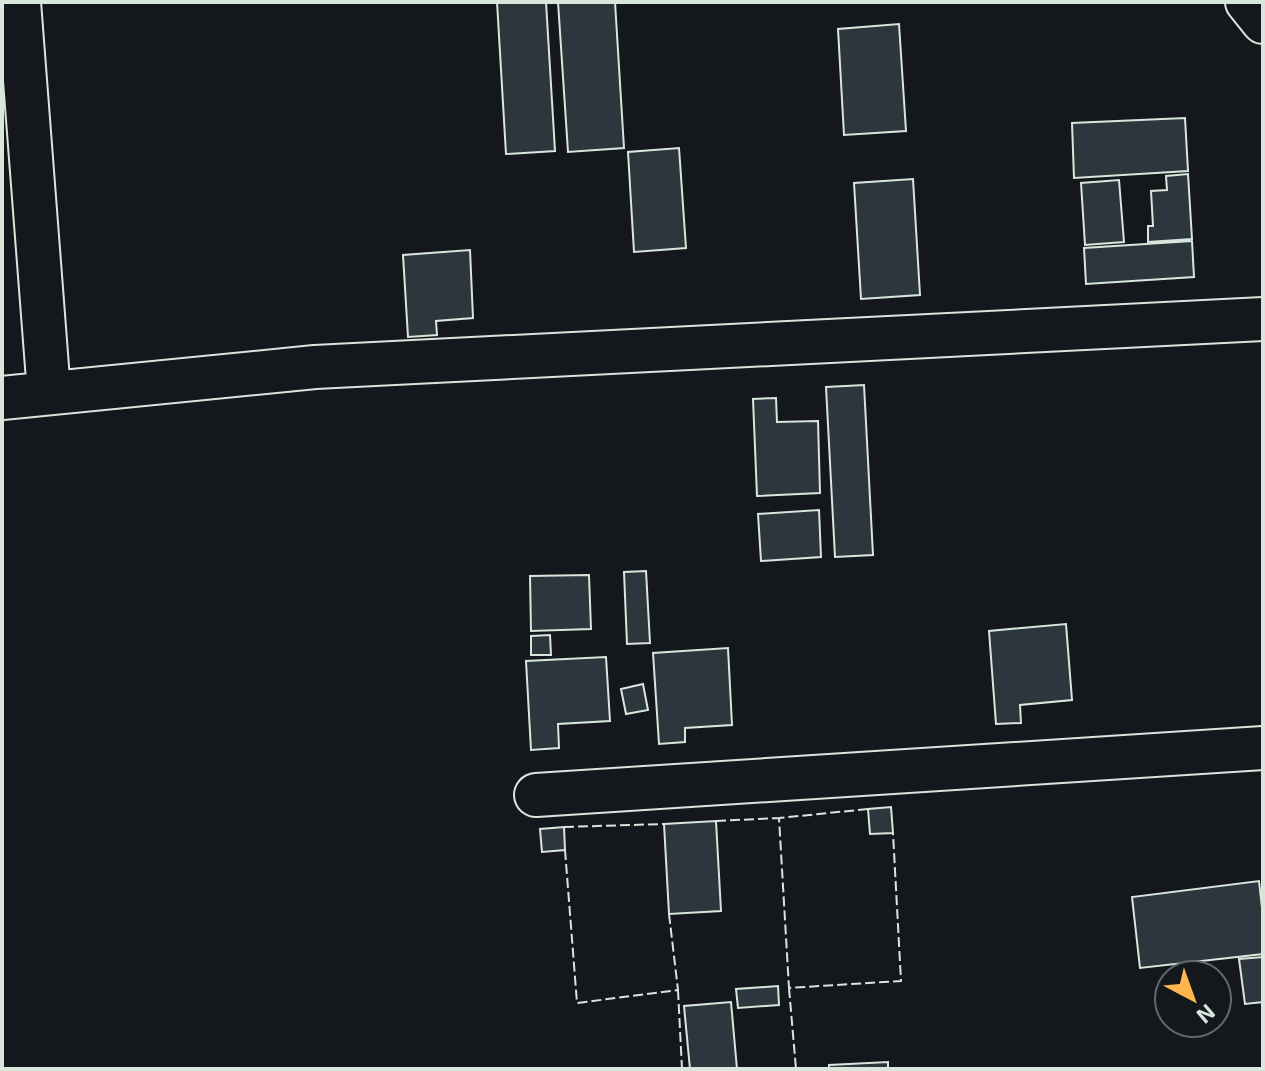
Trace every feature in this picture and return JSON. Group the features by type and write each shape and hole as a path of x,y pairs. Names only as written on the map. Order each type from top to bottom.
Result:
{"street":[{"path":"19,2 49,393"},
{"path":"1247,2 1263,22"},
{"path":"2,398 315,367 1263,319"},
{"path":"536,795 1263,748"}],"building":[{"path":"497,2 546,2 555,151 506,154"},
{"path":"558,2 615,2 624,148 568,152"},
{"path":"899,24 906,131 844,135 838,29"},
{"path":"1185,118 1188,171 1074,178 1072,123"},
{"path":"679,148 686,248 634,252 628,152"},
{"path":"1188,174 1192,239 1148,242 1148,226 1153,226 1151,191 1167,190 1166,176"},
{"path":"913,179 920,295 861,299 854,183"},
{"path":"1119,180 1124,242 1085,245 1081,183"},
{"path":"1192,241 1194,277 1086,284 1084,248"},
{"path":"470,250 473,318 436,321 437,335 408,337 403,255"},
{"path":"864,385 873,555 835,557 826,387"},
{"path":"776,398 777,422 818,421 820,493 757,496 753,399"},
{"path":"819,510 821,557 761,561 758,514"},
{"path":"646,571 650,643 627,644 624,572"},
{"path":"589,575 591,629 531,631 530,576"},
{"path":"1066,624 1072,700 1020,705 1021,723 996,724 989,631"},
{"path":"550,635 551,655 531,655 531,636"},
{"path":"728,648 732,725 685,728 685,742 659,744 653,653"},
{"path":"606,657 610,721 558,724 559,748 531,750 526,661"},
{"path":"643,684 648,710 626,714 621,689"},
{"path":"891,807 893,833 870,834 868,809"},
{"path":"716,821 721,911 669,914 664,824"},
{"path":"564,827 565,850 542,852 540,829"},
{"path":"1259,881 1263,954 1219,959 1153,959 1153,967 1140,968 1132,897"},
{"path":"1263,957 1263,1002 1245,1004 1239,959"},
{"path":"778,986 779,1005 738,1008 736,989"},
{"path":"731,1002 737,1069 690,1069 684,1006"},
{"path":"888,1062 888,1069 829,1069 829,1065"}],"fence":[{"path":"868,809 779,818 789,988 901,981 893,833"},
{"path":"716,821 779,818"},
{"path":"564,827 664,824"},
{"path":"565,850 577,1003 678,990 669,914"},
{"path":"789,988 796,1069"},
{"path":"678,990 682,1069"}]}
